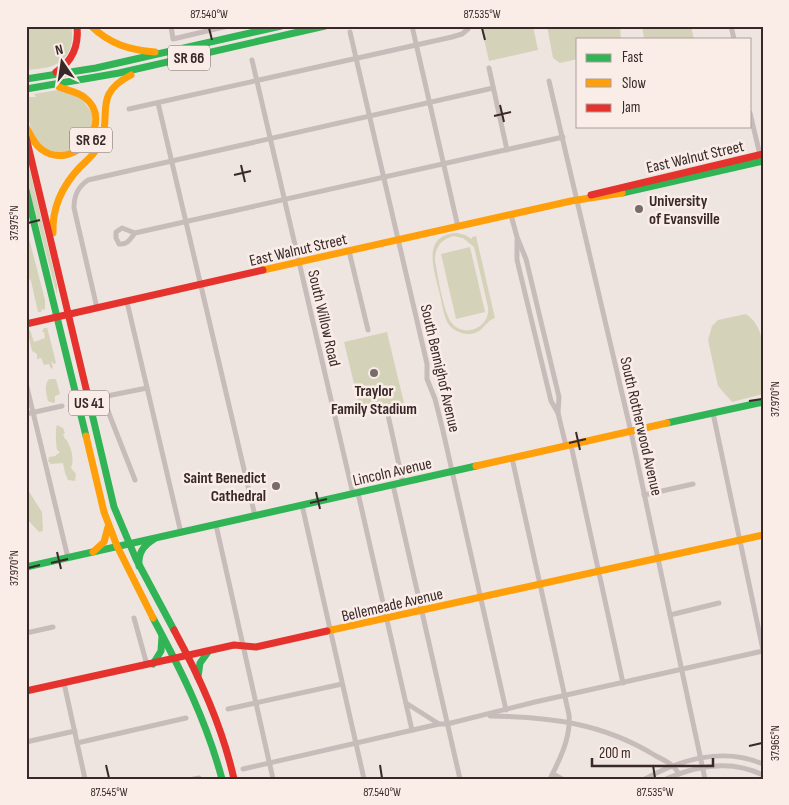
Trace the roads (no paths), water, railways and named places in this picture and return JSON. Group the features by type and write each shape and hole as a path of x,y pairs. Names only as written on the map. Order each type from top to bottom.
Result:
{"main road":[{"path":"48,75 62,69 70,61 77,45 77,26"},
{"name":"SR 66","path":"91,26 108,41 122,48 137,52 165,53 281,26"},
{"name":"SR 66","path":"51,85 150,66 325,26"},
{"path":"26,78 96,68 165,53"},
{"path":"59,278 52,225 58,197 69,178 91,156 98,146 104,127 105,104 114,83 150,66"},
{"name":"SR 62","path":"26,89 51,85 72,89 88,98 96,116 96,130 84,148 66,156 56,156 44,152 37,147 26,127"},
{"name":"US 41","path":"26,137 110,490 128,544 198,677 221,730 234,779"},
{"name":"East Walnut Street","path":"26,324 577,200 610,189 762,157"},
{"name":"US 41","path":"26,190 97,490 108,525 116,547 194,695 206,724 222,779"},
{"path":"26,210 38,239"},
{"name":"Lincoln Avenue","path":"26,567 763,402"},
{"path":"93,552 100,548 106,540 108,525"},
{"name":"Bellemeade Avenue","path":"26,692 234,645 256,647 763,535"},
{"path":"140,568 139,558 142,548 154,539"},
{"path":"150,664 160,656 162,650 161,634"},
{"path":"198,677 200,663 208,652"}],"street":[{"path":"171,26 173,39 228,26"},
{"path":"412,26 458,227"},
{"path":"129,109 462,34 468,29"},
{"name":"South Bennighof Avenue","path":"350,32 427,364 427,380 435,400 506,710"},
{"name":"South Willow Road","path":"252,60 412,730"},
{"path":"489,68 507,150"},
{"name":"South Rotherwood Avenue","path":"549,80 631,432 705,779"},
{"path":"97,308 74,208 77,192 86,180 493,88"},
{"path":"158,103 255,516"},
{"path":"752,121 762,157"},
{"path":"135,233 563,137"},
{"path":"511,215 526,259 559,397 558,413"},
{"path":"517,237 518,260 551,401 558,413 568,446 599,571 623,683"},
{"path":"349,252 368,330"},
{"path":"127,302 181,533"},
{"path":"26,384 68,558"},
{"path":"135,480 105,405 105,399 107,396 147,388"},
{"path":"26,414 62,406"},
{"path":"243,769 439,724 484,716 763,651 713,414"},
{"path":"388,415 404,483"},
{"path":"512,458 570,722 565,745 551,776 562,779"},
{"path":"644,495 693,484"},
{"path":"393,485 460,779"},
{"path":"302,506 364,779"},
{"path":"216,525 273,779"},
{"path":"670,615 719,603"},
{"path":"134,618 150,664"},
{"path":"26,633 53,627"},
{"path":"64,683 85,779"},
{"path":"228,709 342,684"},
{"path":"406,703 439,724"},
{"path":"484,716 526,716 570,722 613,734 674,765 679,774"},
{"path":"78,743 186,718"},
{"path":"26,742 75,731"},
{"path":"646,779 674,765 715,756 736,756 763,764"},
{"path":"666,779 703,767 716,765 735,765 763,775"}],"place":[{"name":"University of Evansville","path":"639,209"},
{"name":"Traylor Family Stadium","path":"374,373"},
{"name":"Saint Benedict Cathedral","path":"276,486"}]}
